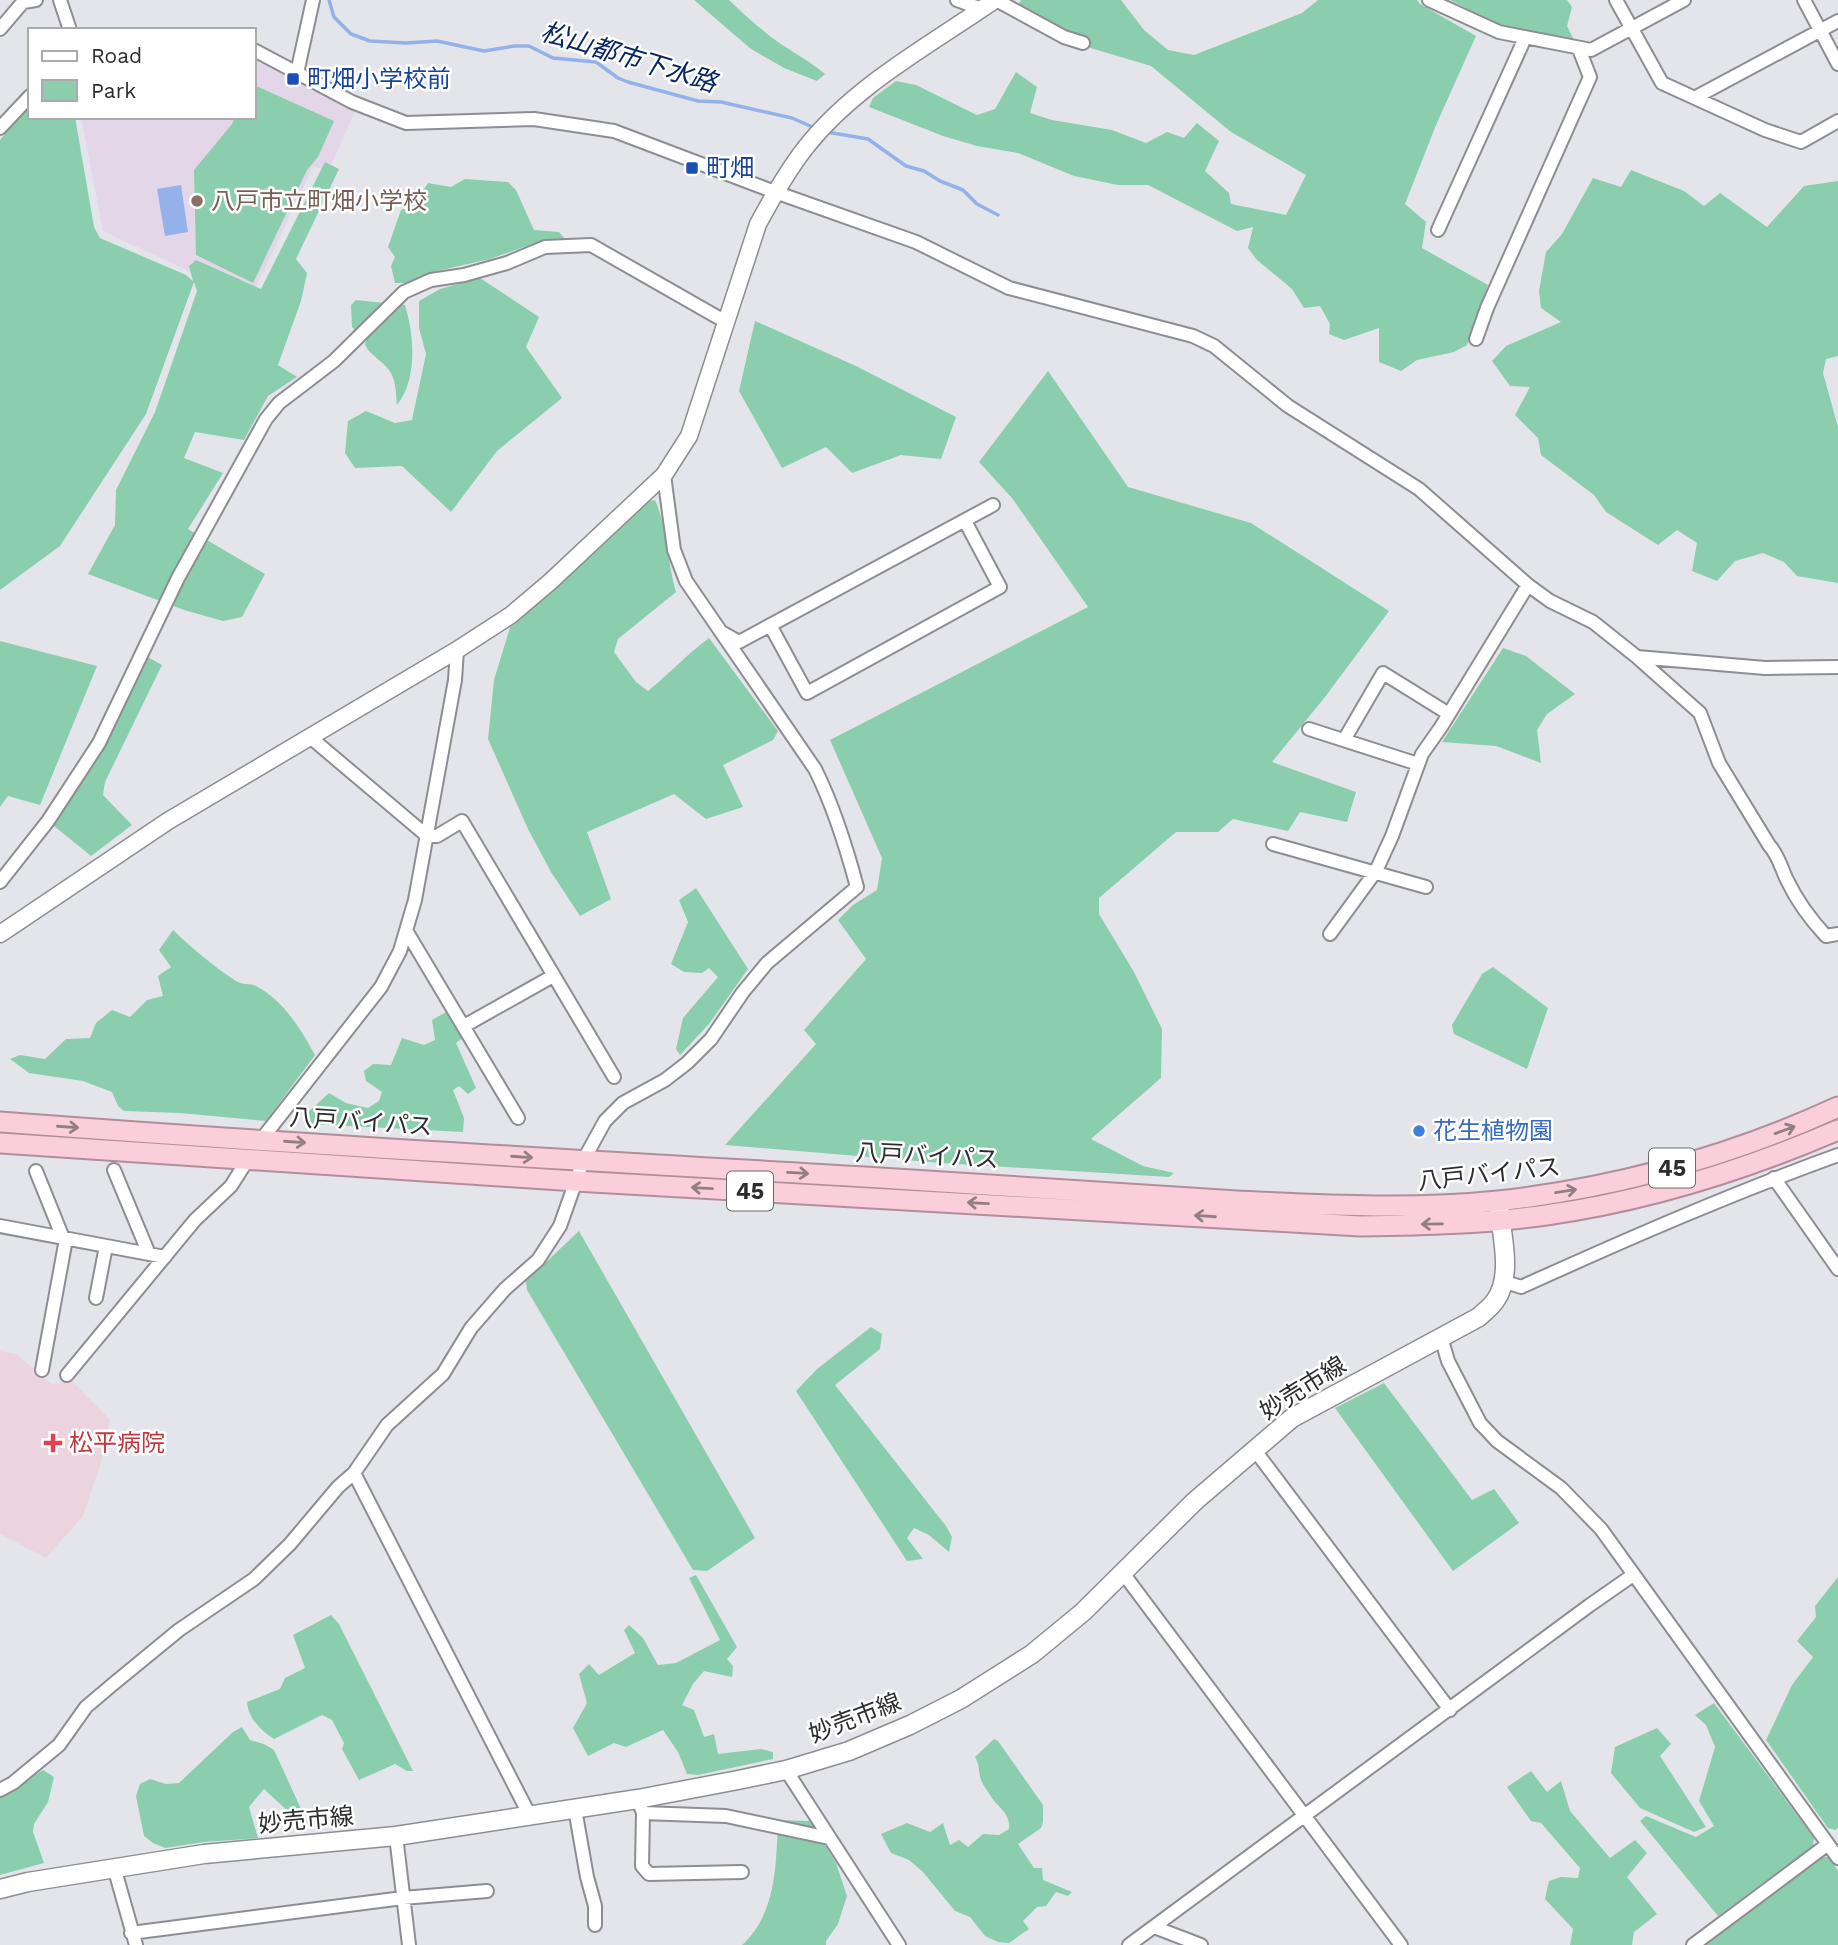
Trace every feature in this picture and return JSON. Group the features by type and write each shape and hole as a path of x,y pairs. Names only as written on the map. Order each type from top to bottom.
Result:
{"highway":[{"name":"八戸バイパス","path":"0,1143 575,1181 1360,1226 1445,1224 1651,1174 1751,1142 1838,1107"},
{"name":"八戸バイパス","path":"0,1122 583,1161 1330,1206 1418,1206 1548,1215 1649,1195 1733,1170 1838,1130"}],"main road":[{"path":"1499,1211 1505,1269 1503,1281"},
{"name":"妙売市線","path":"0,1889 114,1867 204,1854 396,1836 576,1809 640,1806 786,1770 849,1751 910,1725 961,1699 1032,1654 1083,1612 1195,1501 1292,1418 1479,1317 1496,1300 1503,1281"}],"street":[{"path":"0,29 23,2 36,0"},
{"path":"60,0 69,28"},
{"path":"297,73 313,0"},
{"path":"957,0 991,3 1083,43"},
{"path":"1429,0 1499,32 1591,50 1684,0"},
{"path":"1616,0 1662,83 1765,130 1801,142 1838,121"},
{"path":"1804,0 1838,64"},
{"path":"0,934 168,821 457,650 511,615 664,475 689,436 758,225 775,192 806,147 861,93 991,3"},
{"path":"1696,97 1838,21"},
{"path":"1438,230 1525,38"},
{"path":"1476,340 1487,308 1590,77 1579,49"},
{"path":"256,51 352,102 407,123 534,119 614,131 916,242 1009,288 1193,336 1214,346 1288,406 1419,489 1528,585 1550,601 1593,622 1700,713 1719,763 1769,845 1778,855 1786,880 1811,920 1826,936 1838,934"},
{"path":"2,123 28,98"},
{"path":"0,882 48,821 99,743 178,578 266,419 279,402 334,361 404,292 431,280 464,275 545,247 591,245 726,322"},
{"path":"0,1790 13,1783 58,1745 86,1707 179,1630 254,1579 290,1544 354,1473 387,1425 443,1374 471,1328 505,1289 538,1260 560,1226 583,1161 606,1121 624,1104 665,1080 687,1063 710,1039 767,963 857,887 844,837 815,769 686,581 674,550 664,475"},
{"path":"720,631 739,642 993,505"},
{"path":"769,625 807,693 1000,587 965,520"},
{"path":"1330,934 1376,871 1422,754 1528,585"},
{"path":"261,1140 381,987 407,932 455,680 457,650"},
{"path":"1637,657 1765,668 1838,667"},
{"path":"1344,740 1383,673 1449,713"},
{"path":"1309,729 1418,764"},
{"path":"310,737 426,835 437,836 462,821 614,1077"},
{"path":"1273,844 1426,887"},
{"path":"407,932 518,1118"},
{"path":"464,1026 553,976"},
{"path":"1503,1281 1521,1287 1774,1178 1838,1155"},
{"path":"67,1375 195,1220 230,1186 248,1159"},
{"path":"114,1170 149,1254"},
{"path":"36,1171 65,1238 42,1370"},
{"path":"1774,1178 1838,1269"},
{"path":"0,1226 165,1257"},
{"path":"96,1298 106,1246"},
{"path":"1441,1337 1448,1361 1479,1423 1497,1441 1561,1488 1601,1529 1838,1858"},
{"path":"1254,1449 1450,1710"},
{"path":"354,1473 530,1816"},
{"path":"1123,1573 1401,1945"},
{"path":"1129,1945 1633,1575"},
{"path":"786,1770 899,1945"},
{"path":"742,1872 649,1874 642,1866 640,1806 726,1816 829,1838"},
{"path":"576,1809 595,1925"},
{"path":"396,1836 409,1945"},
{"path":"1693,1945 1828,1844"},
{"path":"114,1867 133,1939 403,1898 487,1891"},
{"path":"1154,1927 1201,1945"}],"shaded area":[{"name":"八戸市立町畑小学校","path":"256,61 355,111 329,170 313,167 250,300 103,231 81,119 256,119"},
{"name":"松平病院","path":"0,1351 16,1354 52,1384 72,1381 110,1420 100,1466 83,1516 46,1558 0,1534"}],"green space":[{"path":"694,0 729,0 769,36 825,74 817,81 784,68 751,49"},
{"path":"1021,0 1121,0 1144,30 1168,50 1194,55 1302,13 1318,0 1417,0 1476,36 1436,125 1405,204 1426,222 1422,248 1488,285 1467,345 1454,352 1417,360 1401,371 1379,362 1379,328 1344,340 1329,334 1330,324 1320,306 1304,308 1292,289 1257,260 1248,248 1253,227 1237,231 1148,185 1118,185 1074,176 1018,153 977,146 943,136 869,107 873,98 896,81 916,85 977,115 995,109 1016,72 1037,87 1030,113 1052,120 1112,130 1146,143 1167,132 1184,138 1197,123 1219,141 1205,171 1229,193 1231,204 1286,215 1306,175 1231,132 1151,66 1067,41 1014,13"},
{"path":"1450,0 1567,0 1572,7 1567,26 1575,42 1501,26"},
{"path":"256,86 334,121 318,157 307,170 253,283 196,255 194,170 234,119 256,119"},
{"path":"28,107 28,119 75,119 94,227 100,238 186,275 193,281 189,266 196,260 261,289 325,162 339,169 296,259 307,273 301,301 278,365 297,377 268,396 244,440 195,432 184,458 223,473 188,529 265,574 242,617 223,621 184,610 88,574 115,525 116,490 155,412 197,291 194,282 146,414 60,546 0,590 0,140"},
{"path":"1631,170 1684,191 1704,206 1720,193 1767,227 1804,186 1838,181 1838,356 1826,359 1823,373 1838,427 1838,583 1797,576 1784,562 1763,553 1735,561 1717,581 1692,571 1697,543 1677,530 1658,545 1606,512 1594,495 1541,455 1538,438 1515,415 1530,387 1510,386 1492,361 1506,346 1561,322 1541,308 1539,291 1546,252 1562,234 1593,178 1621,187"},
{"path":"465,179 508,182 516,190 534,230 559,232 565,239 538,242 490,259 433,272 410,283 395,283 391,266 395,257 388,247 401,210 416,201 428,183 451,187"},
{"path":"480,278 539,317 526,347 562,398 497,451 451,512 402,466 355,468 345,453 348,421 366,411 395,423 412,420 426,354 419,328 419,301 440,289"},
{"path":"356,300 405,305 412,343 411,370 404,394 397,405 392,375 352,327 351,305"},
{"path":"755,321 856,366 956,417 941,459 901,455 852,473 826,447 782,468 739,391"},
{"path":"1048,371 1128,487 1251,523 1389,611 1272,762 1356,792 1347,822 1300,812 1288,831 1233,819 1218,832 1176,832 1099,898 1099,914 1134,972 1162,1029 1161,1078 1091,1139 1143,1166 1174,1173 1169,1177 941,1163 725,1145 816,1044 804,1030 866,959 838,920 853,905 877,890 882,858 830,740 1088,607 1012,498 979,462"},
{"path":"655,500 676,592 618,639 614,652 636,682 648,691 709,638 778,731 773,740 723,765 743,807 706,819 674,794 587,832 611,899 580,916 551,872 528,829 488,739 494,680 511,624 585,561 645,502"},
{"path":"0,641 97,666 40,805 8,796 0,807"},
{"path":"1503,648 1526,656 1575,694 1547,714 1537,730 1541,763 1496,746 1442,742"},
{"path":"146,656 162,665 105,782 103,795 132,825 91,856 54,826 54,822 83,781"},
{"path":"696,888 748,969 709,1024 680,1055 676,1049 683,1018 718,977 709,968 702,973 684,972 671,964 688,922 679,900"},
{"path":"173,930 203,957 238,982 256,986 275,999 297,1025 315,1055 266,1121 124,1111 118,1106 112,1092 83,1081 29,1073 10,1059 20,1055 45,1059 66,1039 90,1038 96,1023 112,1010 130,1017 147,1000 163,996 158,976 171,967 159,950"},
{"path":"1493,967 1548,1008 1527,1069 1454,1034 1452,1025 1482,974"},
{"path":"446,1012 463,1038 456,1043 476,1088 468,1094 459,1086 453,1090 464,1118 463,1132 310,1124 307,1113 329,1093 346,1103 368,1108 379,1101 382,1092 366,1081 364,1071 373,1064 391,1065 402,1038 424,1045 435,1040 432,1020"},
{"path":"579,1231 755,1538 707,1571 693,1570 527,1290 526,1281"},
{"path":"871,1327 882,1334 880,1349 835,1385 946,1526 952,1537 949,1552 929,1535 914,1528 907,1538 923,1559 907,1561 796,1391 817,1369"},
{"path":"1384,1383 1472,1500 1494,1489 1519,1523 1453,1571 1335,1408"},
{"path":"696,1575 737,1647 727,1659 733,1666 732,1677 704,1671 693,1684 682,1705 694,1710 704,1737 714,1734 718,1754 761,1749 773,1752 773,1759 698,1775 687,1774 678,1752 663,1730 626,1747 614,1743 588,1756 573,1728 587,1703 579,1674 589,1664 599,1675 635,1653 624,1630 629,1625 643,1638 658,1665 676,1663 720,1640 689,1578"},
{"path":"1838,1577 1838,1828 1835,1830 1828,1828 1766,1740 1792,1685 1813,1657 1797,1641 1816,1617 1815,1606"},
{"path":"331,1615 339,1624 413,1771 407,1771 395,1764 359,1780 342,1749 344,1743 332,1720 322,1715 274,1739 253,1719 247,1702 280,1689 285,1678 305,1668 293,1635"},
{"path":"1714,1703 1814,1838 1813,1846 1718,1916 1640,1821 1646,1816 1696,1837 1714,1826 1699,1801 1715,1747 1706,1725 1695,1715"},
{"path":"242,1727 250,1740 274,1750 308,1824 301,1828 294,1817 264,1789 249,1807 258,1838 165,1848 144,1836 136,1796 140,1784 150,1779 166,1784 179,1783 233,1732"},
{"path":"1657,1728 1671,1744 1660,1756 1706,1827 1694,1832 1640,1808 1611,1773 1615,1747"},
{"path":"994,1739 1043,1805 1041,1828 1018,1844 1034,1868 1042,1868 1043,1880 1072,1892 1068,1896 1056,1892 1046,1906 1037,1907 1023,1921 1029,1929 1009,1943 998,1942 985,1936 970,1917 955,1911 923,1872 909,1860 891,1853 881,1834 907,1823 930,1832 943,1823 950,1845 959,1840 968,1847 983,1834 999,1835 1009,1829 1006,1814 982,1782 975,1757"},
{"path":"43,1770 54,1777 48,1802 34,1824 33,1832 44,1863 0,1875 0,1798"},
{"path":"1531,1771 1547,1792 1561,1781 1570,1811 1610,1858 1635,1840 1647,1853 1627,1877 1657,1914 1634,1932 1632,1945 1570,1945 1573,1929 1545,1899 1549,1881 1561,1877 1578,1878 1580,1868 1541,1823 1531,1821 1507,1787"},
{"path":"778,1820 810,1821 836,1863 847,1896 838,1924 826,1945 742,1945 754,1932 768,1903 775,1870"},
{"path":"1819,1857 1829,1857 1838,1871 1838,1945 1703,1945"}],"water":[{"path":"181,185 188,232 165,236 157,189"}],"waterway":[{"name":"松山都市下水路","path":"329,0 334,17 351,34 370,41 437,41 484,51 529,46 553,58 596,62 628,82 698,101 721,102 792,118 817,129"},
{"path":"827,132 868,139 906,166 924,171 963,190 977,204 998,215"}],"place":[{"name":"町畑小学校前","path":"293,79"},
{"name":"町畑","path":"692,168"},
{"name":"八戸市立町畑小学校","path":"197,201"},
{"name":"花生植物園","path":"1419,1131"},
{"name":"松平病院","path":"53,1443"}]}
